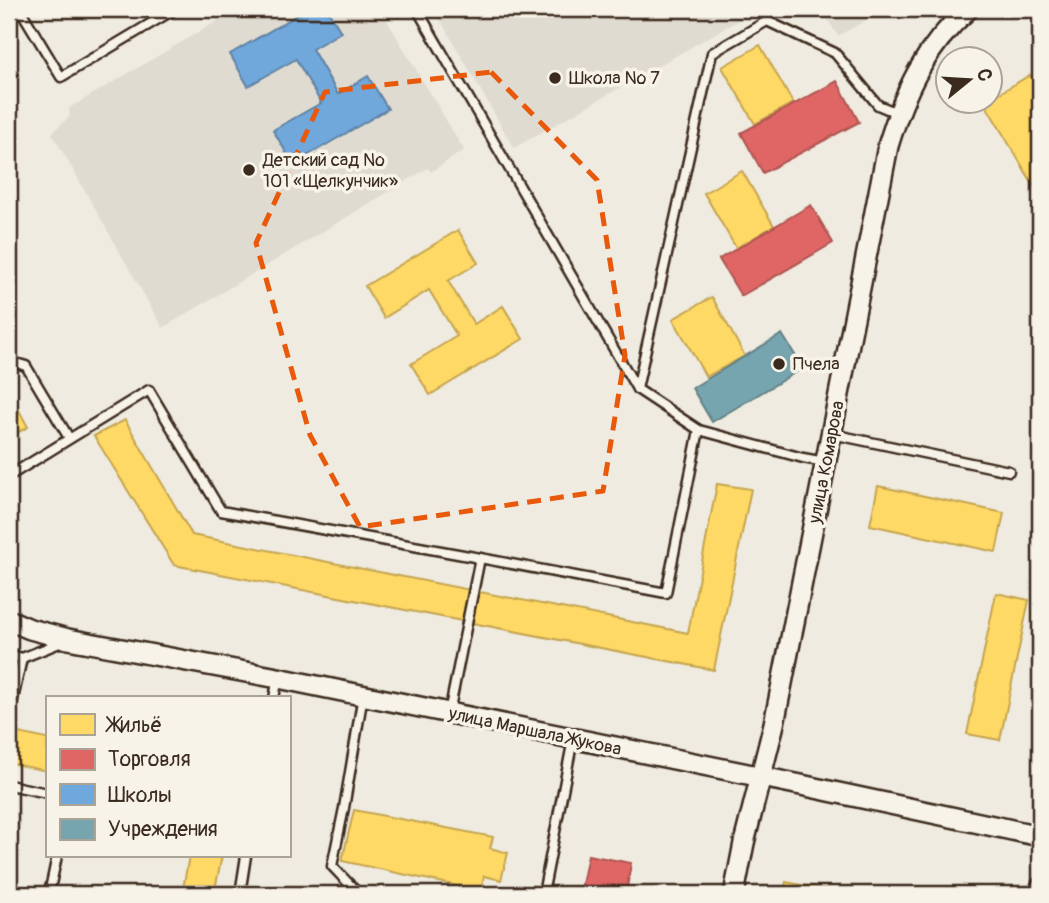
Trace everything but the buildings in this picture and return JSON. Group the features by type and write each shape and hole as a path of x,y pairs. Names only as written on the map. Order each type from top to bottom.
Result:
{"street":[{"name":"улица Комарова","path":"734,894 774,724 888,146 898,114 918,69 946,30 968,9"},
{"name":"улица Маршала Жукова","path":"9,618 30,629 68,639 363,695 1040,836"},
{"path":"1038,894 1040,886"}],"lane":[{"path":"20,9 61,77 175,9"},
{"path":"417,9 636,389 699,430 827,462"},
{"path":"636,389 712,53 767,21 835,52 878,105 898,114"},
{"path":"9,361 26,366 69,438"},
{"path":"9,476 149,390 221,511 666,593 699,430"},
{"path":"832,434 1009,471"},
{"path":"449,713 480,558"},
{"path":"9,654 22,658 68,639"},
{"path":"9,718 22,658"},
{"path":"274,696 278,678"},
{"path":"355,894 354,888 332,866 363,695"},
{"path":"543,894 573,739"},
{"path":"9,785 46,793"},
{"path":"49,894 57,858"},
{"path":"240,894 246,858"}],"highlighted area":[{"path":"491,72 597,180 625,355 603,491 360,527 310,435 256,243 325,92"}],"shaded area":[{"name":"Детский сад № 101 «Щелкунчик»","path":"238,9 380,9 464,150 431,172 428,168 163,328 52,133 70,116 69,108"},
{"name":"Школа № 7","path":"434,9 758,9 514,148"},
{"path":"821,9 886,9 838,36"}],"place":[{"name":"Школа № 7","path":"555,78"},
{"name":"Детский сад № 101 «Щелкунчик»","path":"249,170"},
{"name":"Пчела","path":"779,364"}]}
